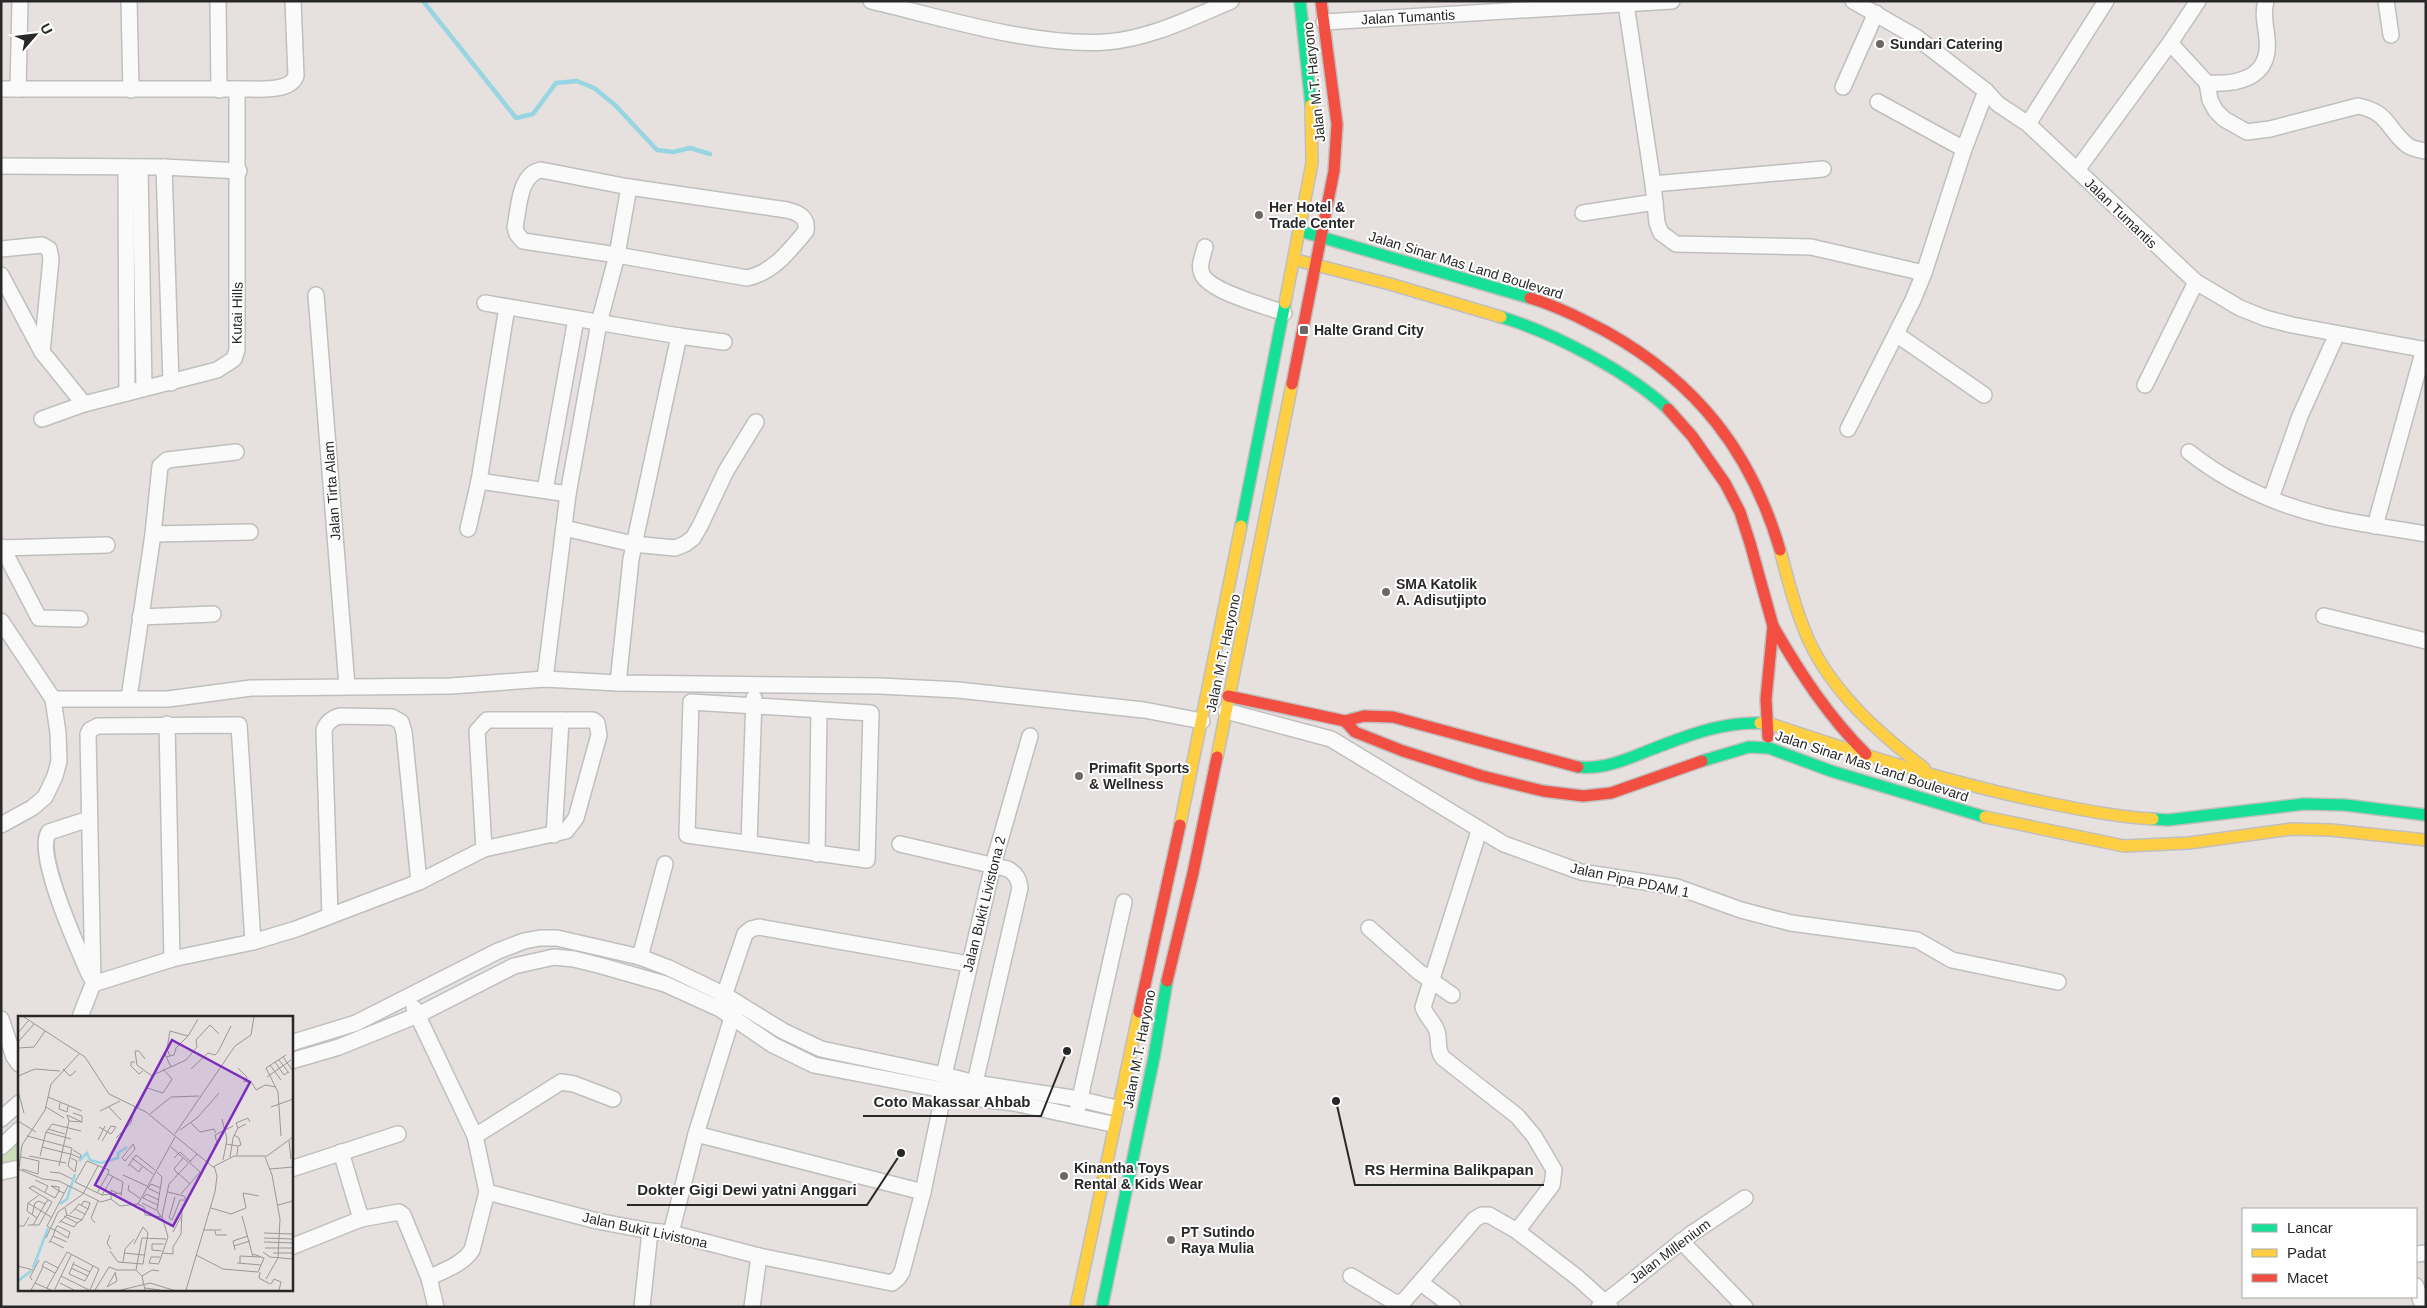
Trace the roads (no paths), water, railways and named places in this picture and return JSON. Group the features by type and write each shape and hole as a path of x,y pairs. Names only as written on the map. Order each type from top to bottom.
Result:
{"main road":[{"name":"Jalan M.T. Haryono","path":"1076,1307 1112,1124 1202,721 1312,163 1310,82 1300,1"},
{"name":"Jalan M.T. Haryono","path":"1102,1307 1154,1057 1166,985 1193,873 1228,696 1251,593 1334,171 1336,132 1320,1"},
{"name":"Jalan Sinar Mas Land Boulevard","path":"1299,232 1320,236 1392,271 1516,307 1570,313 1660,366 1685,387 1706,410 1731,444 1753,479 1779,544 1801,621 1828,672 1858,712 1893,744 1929,772"},
{"name":"Jalan Sinar Mas Land Boulevard","path":"1294,259 1316,266 1392,271 1516,307 1561,340 1631,380 1656,399 1692,436 1725,483 1740,512 1773,626 1766,699 1768,723"},
{"path":"1773,626 1808,686 1843,732 1871,758 1933,802"},
{"path":"1808,686 1828,672"},
{"path":"1228,696 1345,721"},
{"name":"Jalan Sinar Mas Land Boulevard","path":"2426,815 2344,805 2304,804 2168,820 2116,817 2006,795 1929,772 1871,758 1768,723 1735,723 1710,729 1608,780 1583,796 1551,792 1482,776 1373,741 1355,732 1345,721 1364,716 1393,717 1574,766 1590,768 1608,780 1749,747 1769,748 1831,771 1933,802 1999,820 2082,839 2124,846 2190,843 2292,829 2331,830 2426,840"},
{"path":"1768,723 1769,748"}],"street":[{"path":"18,90 20,1"},
{"path":"129,1 130,90"},
{"path":"218,1 220,90"},
{"path":"1,90 220,90 286,87 294,82 296,76 293,1"},
{"path":"871,1 1003,32 1062,41 1105,42 1125,40 1172,26 1231,1"},
{"name":"Jalan Tumantis","path":"1324,22 1672,1"},
{"name":"Jalan Tumantis","path":"1853,1 1916,37 1986,91 1998,104 2028,124 2196,282 2240,308 2265,318 2337,334 2425,349"},
{"path":"2028,124 2106,1"},
{"path":"2077,170 2170,43 2198,1"},
{"path":"2207,84 2238,82 2258,73 2265,60 2268,41 2263,12 2266,1"},
{"path":"2386,1 2392,35"},
{"path":"1626,4 1653,184 1656,223 1661,233 1676,244 1811,247 1924,273"},
{"path":"1843,87 1876,13"},
{"path":"2170,43 2207,84 2210,100 2216,111 2224,120 2247,132 2270,129 2358,106 2368,108 2387,121 2408,146 2426,151"},
{"name":"Kutai Hills","path":"42,419 84,404 217,370 234,359 237,350 239,170 237,89"},
{"path":"1848,429 1896,334 1924,273 1964,149 1986,91"},
{"path":"1878,102 1964,149"},
{"path":"1,166 164,167 239,170"},
{"path":"133,167 144,388"},
{"path":"127,393 133,167"},
{"path":"164,167 171,383"},
{"path":"1653,184 1823,169"},
{"path":"537,170 549,171 629,187 787,210 799,213 807,224 806,231 783,258 765,272 748,278 617,255 523,242 516,234 515,227 524,184 528,177 537,170"},
{"path":"545,679 568,494 600,323 617,255 629,187"},
{"path":"1583,213 1654,202"},
{"path":"1,248 42,245 49,249 50,259 42,352"},
{"path":"1205,247 1200,263 1205,280 1216,288 1284,312"},
{"path":"1,275 42,352 84,404"},
{"path":"2145,385 2196,282"},
{"name":"Jalan Tirta Alam","path":"316,295 347,686"},
{"path":"485,303 576,320 724,342"},
{"path":"468,529 479,481 507,307"},
{"path":"545,490 576,320"},
{"path":"1896,334 1984,395"},
{"path":"2271,498 2300,416 2337,334"},
{"path":"618,683 633,544 679,336"},
{"path":"2375,526 2425,349"},
{"path":"564,528 633,544 674,548 685,544 693,538 726,471 756,422"},
{"path":"129,698 153,534 159,471 167,460 236,452"},
{"path":"2189,452 2231,482 2271,498 2322,515 2426,534"},
{"path":"479,481 568,494"},
{"path":"153,534 250,532"},
{"path":"80,619 38,618 2,548 107,545"},
{"path":"140,616 213,614"},
{"path":"2324,616 2426,641"},
{"path":"1,621 53,699 58,733 59,761 55,776 45,797 32,808 1,825"},
{"path":"53,699 168,699 251,688 451,686 545,679 618,683 880,686 958,690 1144,710 1202,721"},
{"path":"749,843 754,684"},
{"path":"691,702 753,707 871,713 868,860 688,835 691,702"},
{"path":"817,854 819,710"},
{"name":"Jalan Pipa PDAM 1","path":"1226,712 1331,739 1504,844 1581,872 1677,887 1740,910 1791,923 1918,940 1952,960 2058,982"},
{"path":"330,915 324,730 326,724 334,718 340,716 392,717 401,722 404,732 419,882"},
{"path":"93,984 172,958 253,942 296,929 419,882 484,849 554,835 571,828 576,818 599,735 597,724 592,720 487,720 480,726 478,731 484,849"},
{"path":"554,835 562,720"},
{"path":"167,724 172,958"},
{"path":"80,1016 93,984 88,734 90,730 98,726 167,724 238,725 253,942"},
{"name":"Jalan Bukit Livistona 2","path":"892,1282 902,1272 923,1192 950,1084 969,964 992,865 1030,736"},
{"path":"89,819 49,832 45,837 45,851 61,906 93,984"},
{"path":"1479,830 1423,1007 1437,1032 1440,1055 1517,1116 1534,1136 1554,1170 1552,1185 1517,1231"},
{"path":"900,844 992,865 1014,873 1019,881 1020,888 973,1091"},
{"path":"640,957 665,864"},
{"path":"1076,1116 1078,1099 1124,902"},
{"path":"671,1233 726,1013 724,994 745,934 751,928 759,927 969,964"},
{"path":"1369,928 1430,980 1452,995"},
{"path":"292,1043 356,1023 409,998 498,951 524,941 540,938 557,938 640,957 724,994 783,1032 821,1049 1014,1103 1112,1124"},
{"path":"554,958 557,938"},
{"path":"292,1061 339,1047 418,1015 496,973 531,961 554,958 574,959 640,976 726,1013 773,1045 814,1065 924,1078"},
{"path":"409,998 475,1136 487,1192 472,1250 468,1256 463,1261 429,1278"},
{"path":"726,1013 737,1002"},
{"path":"1,1019 14,1057 18,1063"},
{"path":"475,1136 561,1082 574,1084 612,1099"},
{"path":"973,1091 1078,1099 1116,1108"},
{"path":"1,1119 18,1104"},
{"path":"1,1146 18,1131"},
{"path":"292,1169 398,1134"},
{"path":"696,1134 923,1192"},
{"path":"341,1152 361,1219"},
{"path":"1,1172 18,1168"},
{"name":"Jalan Bukit Livistona","path":"487,1192 597,1221 671,1233 759,1256 892,1282"},
{"name":"Jalan Millenium","path":"1604,1305 1681,1241 1745,1198"},
{"path":"292,1247 361,1219 397,1211 401,1213 429,1278 436,1307"},
{"path":"1351,1276 1399,1303 1406,1300 1468,1227 1482,1215 1495,1218 1517,1231 1578,1278 1604,1305"},
{"path":"642,1307 650,1231"},
{"path":"1681,1241 1744,1307"},
{"path":"752,1307 759,1256"},
{"path":"1421,1283 1453,1307"},
{"path":"2417,1289 2423,1307"}],"waterway":[{"path":"423,1 516,118 533,114 556,83 577,81 594,88 615,105 657,150 673,152 690,148 710,154"}],"place":[{"name":"Sundari Catering","path":"1880,44"},
{"name":"Her Hotel & Trade Center","path":"1259,215"},
{"name":"Halte Grand City","path":"1304,330"},
{"name":"SMA Katolik A. Adisutjipto","path":"1386,592"},
{"name":"Primafit Sports & Wellness","path":"1079,776"},
{"name":"Coto Makassar Ahbab","path":"1067,1051"},
{"name":"RS Hermina Balikpapan","path":"1336,1101"},
{"name":"Dokter Gigi Dewi yatni Anggari","path":"901,1153"},
{"name":"Kinantha Toys Rental & Kids Wear","path":"1064,1176"},
{"name":"PT Sutindo Raya Mulia","path":"1171,1240"}]}
